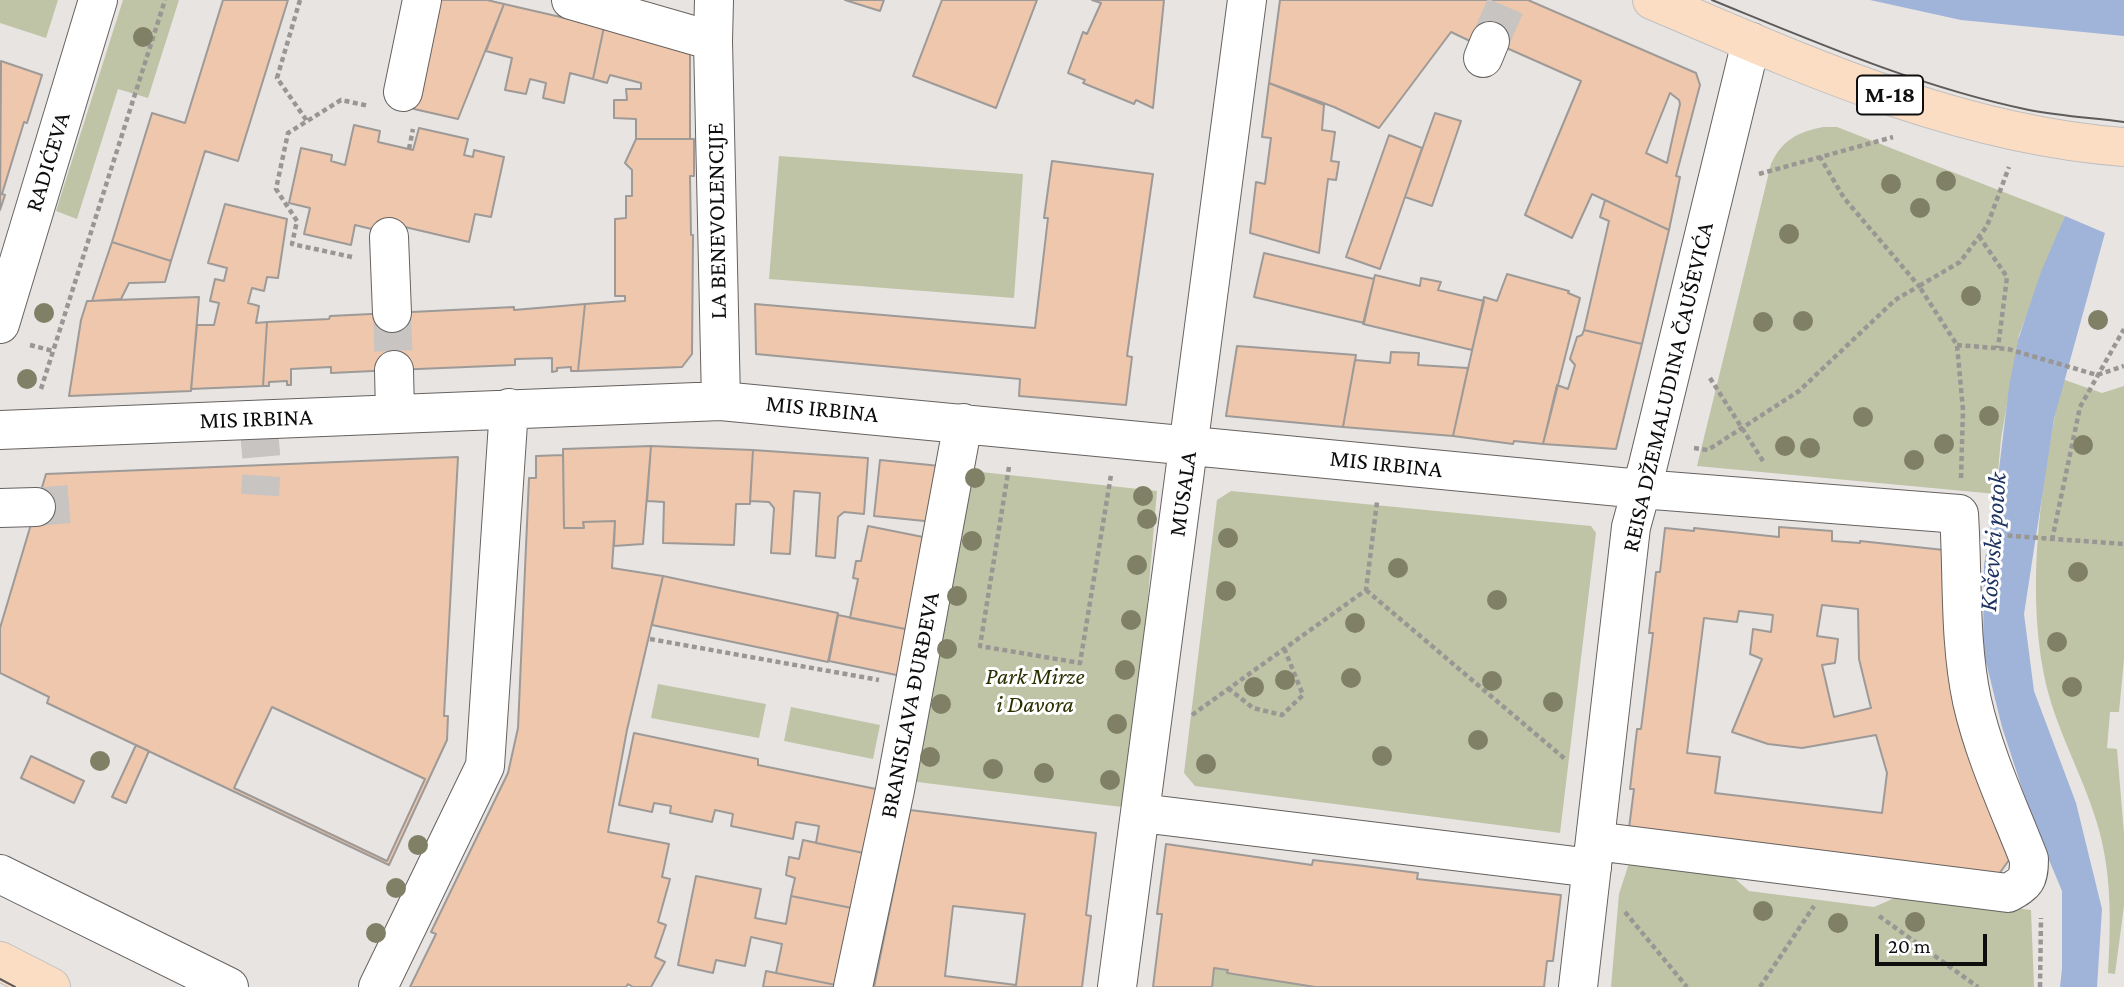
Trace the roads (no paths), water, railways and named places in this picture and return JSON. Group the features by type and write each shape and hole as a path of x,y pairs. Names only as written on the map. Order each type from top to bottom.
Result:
{"main road":[{"name":"M-18","path":"1651,0 1866,88 1939,111 2033,134 2124,147"},
{"path":"0,961 51,987"}],"street":[{"name":"RADIĆEVA","path":"1,315 98,0"},
{"path":"398,109 422,0"},
{"path":"571,0 712,41"},
{"name":"LA BENEVOLENCIJE","path":"714,0 712,41 721,401"},
{"name":"MUSALA","path":"1117,987 1247,0"},
{"name":"REISA DŽEMALUDINA ČAUŠEVIĆA","path":"1578,987 1630,527 1751,42"},
{"path":"390,251 392,313"},
{"path":"394,370 395,413"},
{"name":"MIS IRBINA","path":"0,430 721,401 1641,489 1959,514 1965,652 1972,703 1989,756 2029,859 2029,873 2024,884 2008,893 1593,854"},
{"path":"378,987 485,766 509,408"},
{"name":"BRANISLAVA ĐURĐEVA","path":"853,987 914,686 963,423"},
{"path":"1141,813 1593,854"},
{"path":"0,874 229,987"}],"water":[{"path":"1870,0 2124,0 2124,36 1961,20"},
{"name":"Koševski potok","path":"2065,216 2105,233 2054,419 2024,614 2034,691 2076,803 2102,909 2097,987 2060,987 2062,891 2032,819 2002,727 1983,650 1984,565 2009,387 2018,340 2041,272"}],"tunnel":[{"path":"1490,41 1508,0"},
{"path":"392,313 394,370"},
{"path":"258,419 262,465 260,495"},
{"path":"36,507 69,504"}],"tram line":[{"path":"1712,0 1868,62 1948,89 2029,110 2124,122"},
{"path":"0,979 15,987"}],"park label":[{"name":"Park Mirze i Davora","path":"1035,691"}]}
